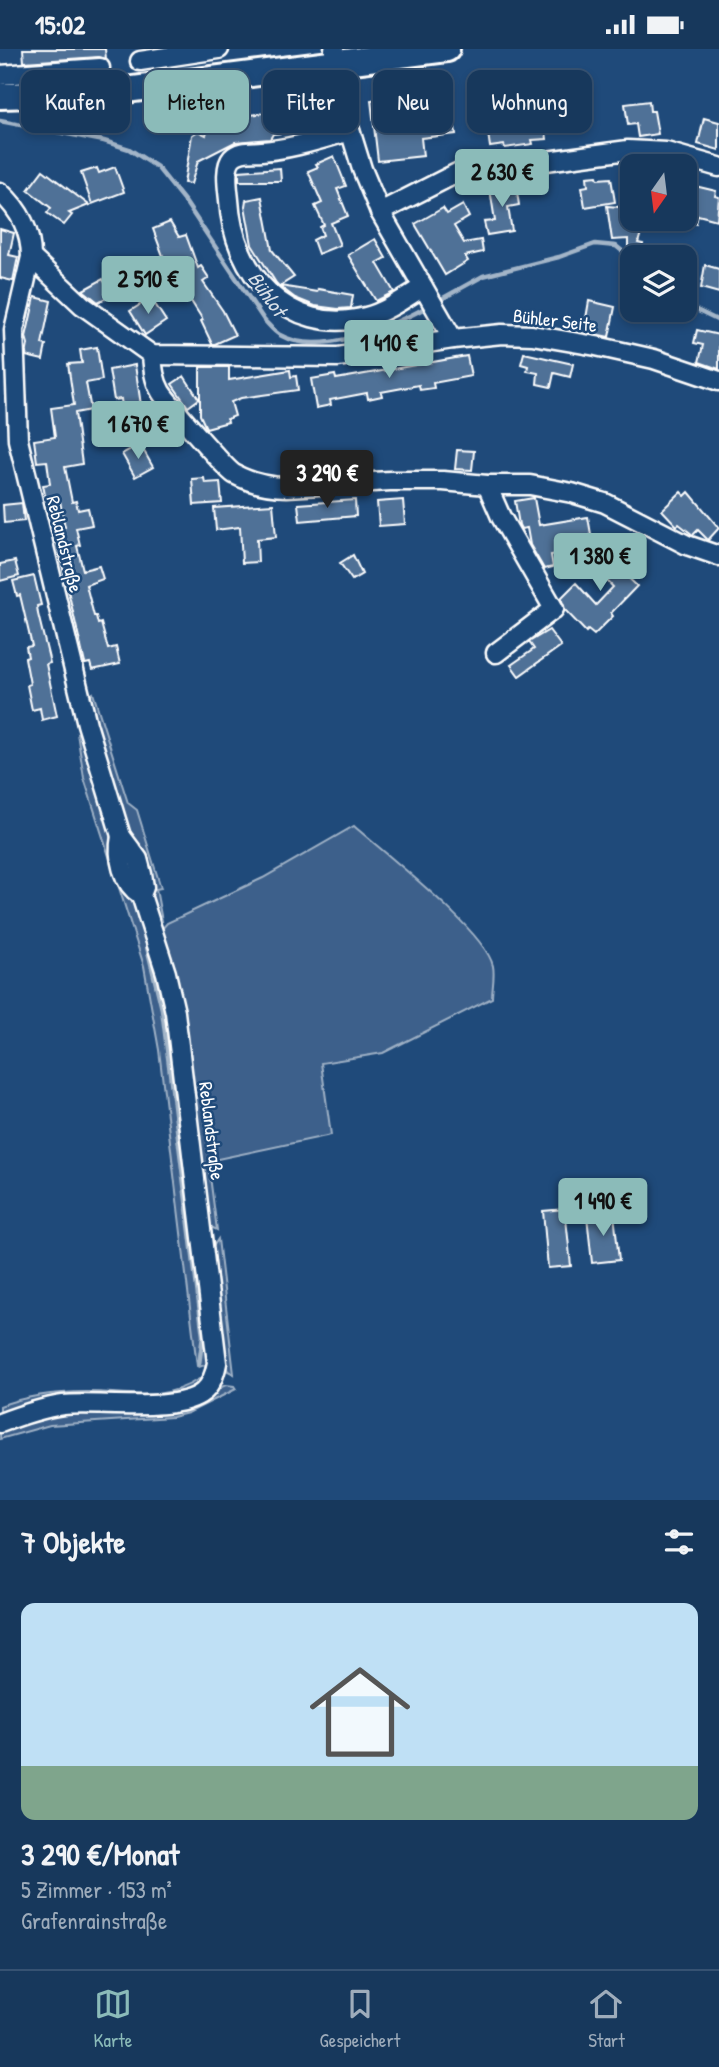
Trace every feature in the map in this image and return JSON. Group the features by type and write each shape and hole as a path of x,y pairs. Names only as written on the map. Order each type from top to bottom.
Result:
{"main road":[{"path":"0,96 102,93 334,56 447,49"}],"street":[{"path":"140,61 219,49"},
{"path":"0,75 100,68"},
{"path":"342,133 281,149 239,153 230,159 229,206 239,249 265,291 288,308 316,318 340,321 366,317 425,292"},
{"path":"351,133 380,212 453,339"},
{"path":"380,212 457,173 628,150 666,152 719,167"},
{"path":"0,192 18,213 27,229 31,257 82,305 152,355 153,373 161,391 232,473 270,487 416,481 530,485 605,503 687,545 719,556"},
{"name":"Reblandstraße","path":"0,1423 37,1409 64,1405 180,1403 203,1392 214,1376 217,1363 175,1012 166,973 141,895 142,874 138,859 121,836 87,724 18,440 7,331 31,257"},
{"name":"Bühler Seite","path":"152,355 338,357 453,339 502,334 533,335 596,345 654,359 719,381"},
{"path":"487,485 501,517 554,609 496,653"}],"shaded area":[{"path":"93,693 128,803 137,810 161,888 156,889 162,921 156,921 86,699"},
{"path":"77,733 82,734 156,961 169,1015 210,1353 208,1364 199,1367 159,1050 144,966 84,778"},
{"path":"354,826 432,893 472,933 486,951 493,966 492,998 383,1053 321,1063 331,1135 208,1161 217,1230 209,1226 160,931 167,923 263,878"},
{"path":"218,1239 234,1374 228,1371 224,1362 212,1248"},
{"path":"199,1379 204,1381 183,1395 0,1416 0,1406 32,1397 76,1392 158,1394"},
{"path":"226,1385 236,1389 188,1413 172,1417 50,1425 0,1439 0,1429 44,1415 215,1390"}],"building":[{"path":"23,49 105,49 106,59 99,57 24,62"},
{"path":"649,101 650,111 654,111 658,134 638,137 636,124 628,125 625,104"},
{"path":"453,112 456,134 421,138 423,156 378,161 375,133 453,133"},
{"path":"263,113 263,133 282,133 273,134 270,139 235,142 198,161 191,184 184,183 192,135 249,133 249,115"},
{"path":"704,118 719,122 719,150 698,144"},
{"path":"488,133 546,133 547,139 532,140 533,144 490,147"},
{"path":"334,156 346,186 337,189 348,216 331,223 340,245 318,254 313,240 323,235 320,227 324,225 315,206 322,203 308,171"},
{"path":"115,167 124,192 92,204 81,173 97,168 99,173"},
{"path":"280,168 281,181 239,181 239,171"},
{"path":"43,170 89,205 69,213 72,215 64,225 47,213 51,208 28,190"},
{"path":"597,176 598,179 611,178 615,202 585,207 582,187 588,186 587,177"},
{"path":"516,185 519,205 508,207 512,231 487,235 484,222 495,221 490,189"},
{"path":"697,186 716,191 715,196 719,197 717,220 698,215 697,219"},
{"path":"262,197 272,250 294,277 280,286 353,295 351,308 315,306 295,298 276,283 252,245 245,206 246,200"},
{"path":"463,205 469,217 454,226 464,243 481,240 483,252 465,256 468,261 445,275 415,224 443,208 447,214"},
{"path":"607,206 620,207 620,231 642,231 638,243 643,244 628,245 628,239 612,240"},
{"path":"170,222 179,237 186,235 198,268 201,266 209,278 203,282 223,311 235,335 212,344 201,321 203,320 175,276 142,300 128,281 163,256 153,229"},
{"path":"0,229 14,233 9,255 18,257 13,281 0,278"},
{"path":"375,239 386,258 377,263 394,292 376,301 348,255"},
{"path":"705,265 719,269 719,293 701,288"},
{"path":"103,279 112,295 98,302 83,290"},
{"path":"35,297 51,301 42,344 46,345 43,360 26,356 26,337"},
{"path":"151,298 166,321 145,335 130,311"},
{"path":"589,301 615,307 609,337 590,333 592,325 585,324"},
{"path":"697,330 719,335 719,369 699,362 703,345 694,343"},
{"path":"97,347 102,380 86,383 91,410 75,413 82,464 65,467 72,502 76,501 78,510 88,508 92,525 76,528 83,570 99,566 103,579 86,585 94,616 98,624 101,623 108,649 116,647 120,664 92,670 90,663 85,664 54,530 65,527 60,501 46,500 43,485 50,484 47,461 37,462 34,440 55,437 51,408 74,405 68,364 82,363 80,350"},
{"path":"524,353 573,364 570,377 554,373 551,387 537,384 538,373 527,371 528,366 521,364"},
{"path":"467,356 471,376 433,383 434,388 420,390 419,385 381,392 382,396 368,399 367,393 330,400 331,405 316,408 311,379 335,375 336,379"},
{"path":"135,365 144,425 125,428 121,399 114,400 109,370"},
{"path":"200,367 229,367 229,380 290,370 291,377 296,376 298,390 241,398 231,402 235,416 227,419 228,422 206,428 200,415"},
{"path":"184,376 199,399 188,407 172,384"},
{"path":"140,444 153,467 135,477 122,454"},
{"path":"457,450 474,451 472,470 455,469"},
{"path":"204,478 205,483 220,482 222,503 194,505 192,479"},
{"path":"681,492 685,496 689,492 719,528 708,540 698,530 693,535 679,524 677,526 662,510"},
{"path":"534,498 539,525 588,517 592,540 577,542 579,550 551,555 553,567 544,569 530,545 527,528 521,529 519,525 515,501"},
{"path":"355,500 356,516 300,521 298,504"},
{"path":"403,500 405,524 379,526 377,502"},
{"path":"22,503 24,521 4,523 3,505"},
{"path":"273,504 276,537 257,539 258,562 242,563 240,527 216,530 214,508"},
{"path":"617,541 629,553 616,566 637,586 594,635 588,630 586,632 565,610 561,598 576,583 596,605 613,587 592,565"},
{"path":"353,555 362,574 352,580 340,563"},
{"path":"15,561 19,576 0,581 0,564"},
{"path":"34,576 41,605 37,606 38,614 50,663 46,664 57,716 42,720 40,708 32,710 25,658 28,657 26,647 32,646 20,595 17,596 13,581"},
{"path":"549,630 561,646 519,676 511,665 534,649 529,642"},
{"path":"565,1209 571,1266 548,1268 543,1211"},
{"path":"614,1214 619,1260 592,1263 587,1216"}],"waterway":[{"name":"Bühlot","path":"0,121 104,141 129,149 157,167 186,203 264,320 280,335 296,341 315,343 356,337 429,306"},
{"name":"Bühlot","path":"436,302 483,276 559,257 595,244 616,246 620,249"},
{"name":"Bühlot","path":"697,310 719,321"},
{"path":"147,947 162,1009 203,1336 199,1364"}]}
